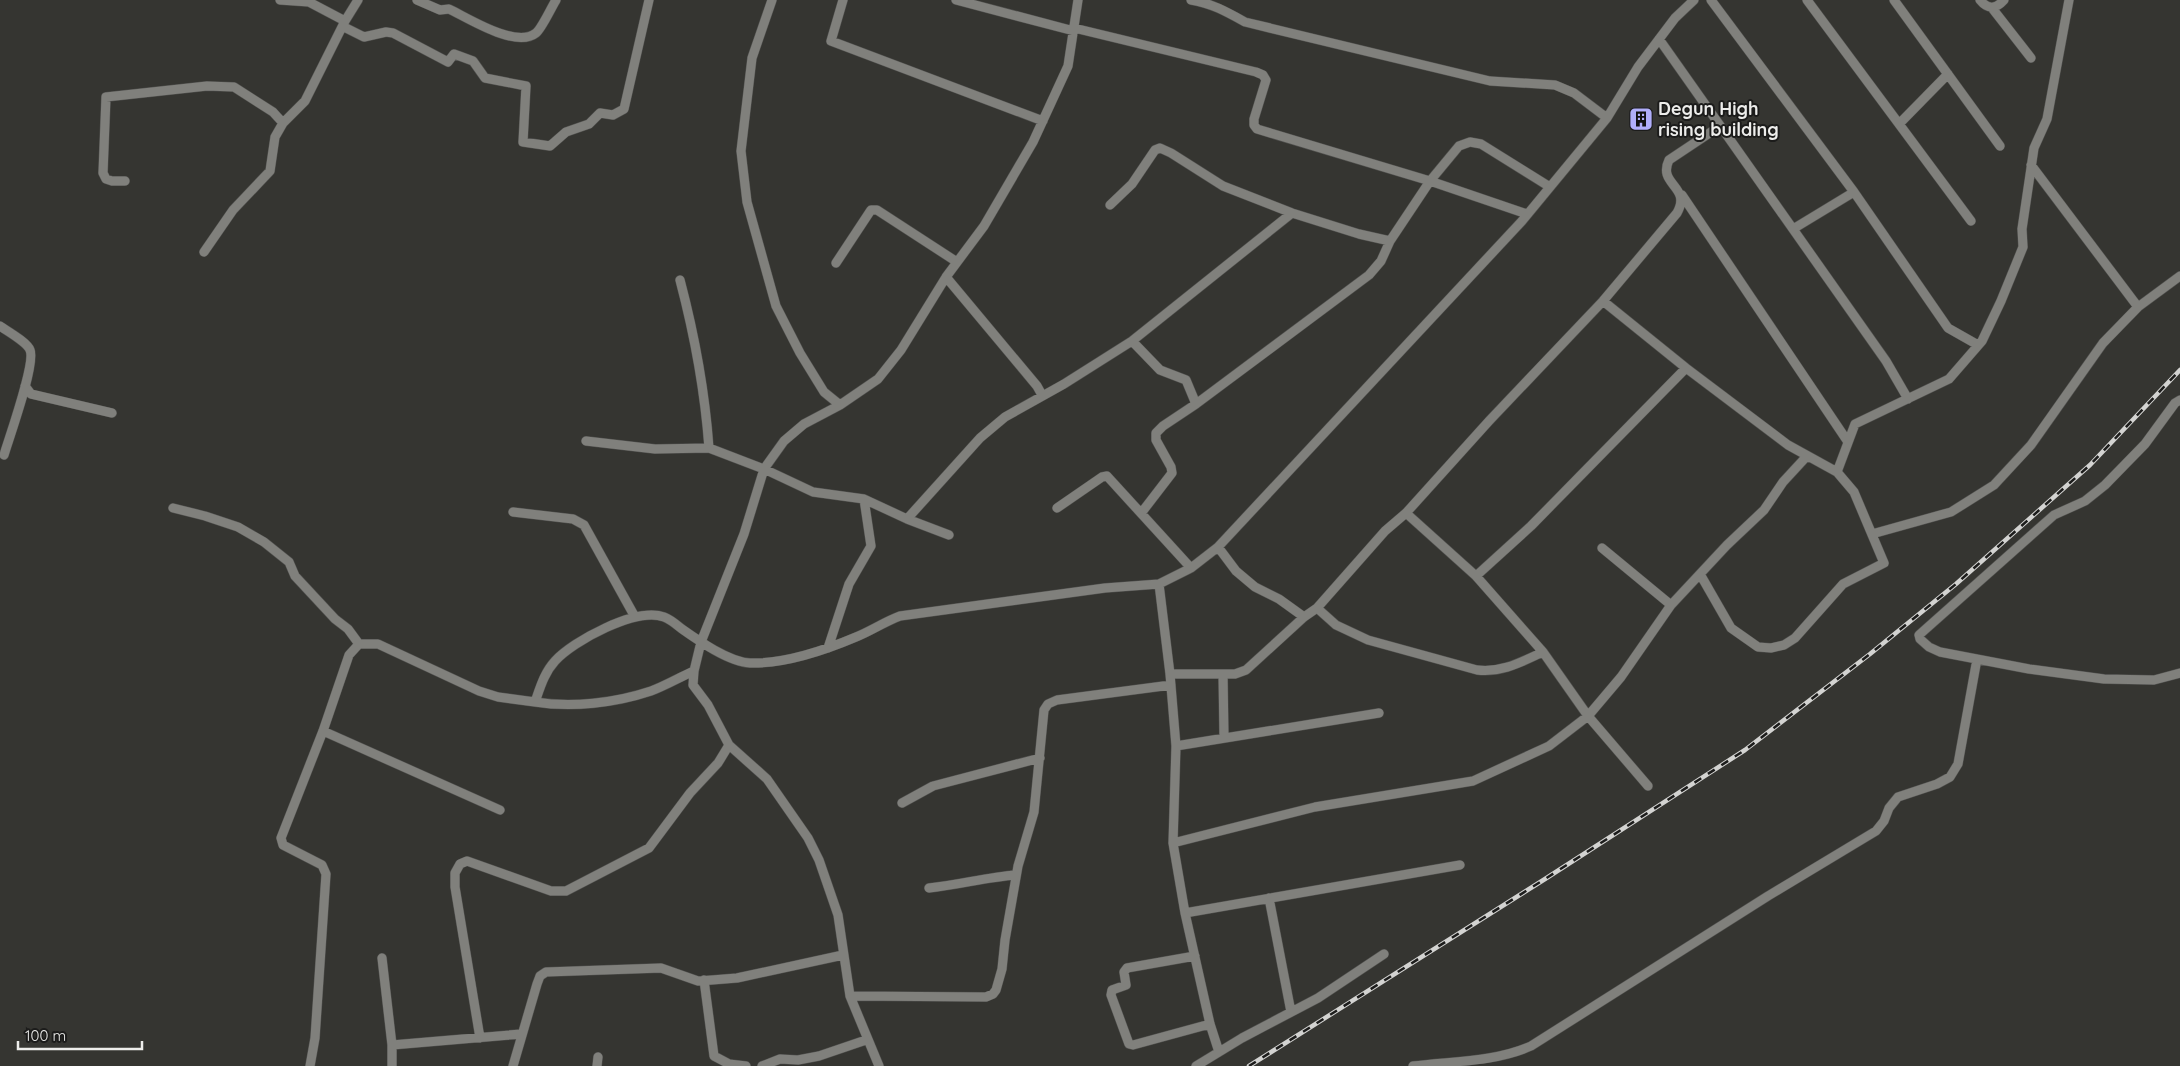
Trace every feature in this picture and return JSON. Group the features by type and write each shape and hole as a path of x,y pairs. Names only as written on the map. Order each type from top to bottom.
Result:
{"street":[{"path":"280,0 309,2 364,37 386,32 394,33 448,62 454,54 473,61 485,78 526,86 523,142 550,146 566,132 589,124 600,114 612,115 624,109 650,0"},
{"path":"204,252 233,210 270,171 275,136 283,123 305,101 358,0"},
{"path":"416,0 440,10 449,9 509,38 523,38 536,33 556,0"},
{"path":"772,0 752,58 741,151 747,202 776,306 800,353 824,392 840,406"},
{"path":"843,0 830,41 1043,121"},
{"path":"956,0 1256,72 1263,75 1266,80 1254,119 1254,125 1257,129 1430,181 1527,214"},
{"path":"878,1066 850,996 838,915 808,838 767,779 729,745 708,705 693,685 694,671 701,642 744,534 764,469 784,440 804,424 840,406 878,379 901,350 946,277 984,226 1033,142 1068,66 1078,0"},
{"path":"1191,0 1222,9 1245,22 1490,81 1555,85 1574,93 1607,118"},
{"path":"535,702 546,673 567,650 600,631 635,617 653,615 664,617 701,642 739,661 748,663 780,662 828,648 900,616 1105,588 1159,584 1191,568 1218,547 1527,214 1607,118 1638,67 1675,18 1694,0"},
{"path":"1711,0 1854,192 1948,328 1978,345"},
{"path":"1807,0 1971,221"},
{"path":"1894,0 2000,146"},
{"path":"1980,0 1985,6 1992,8 1999,6 2004,0"},
{"path":"1837,472 1855,424 1949,379 1978,345 2001,301 2023,247 2022,229 2034,148 2047,119 2069,0"},
{"path":"1992,8 2031,58"},
{"path":"1659,40 1886,360 1908,399"},
{"path":"1899,124 1948,74"},
{"path":"125,180 112,181 106,179 103,173 106,97 207,86 234,87 274,112 283,123"},
{"path":"1720,126 1669,160 1665,168 1667,178 1681,193 1848,442"},
{"path":"1142,512 1172,473 1171,467 1156,440 1156,433 1369,275 1380,261 1390,240 1430,181 1459,146 1470,142 1481,144 1550,187"},
{"path":"1110,205 1132,184 1155,150 1160,148 1223,186 1292,213 1358,234 1390,240"},
{"path":"2031,165 2138,308"},
{"path":"1794,229 1854,192"},
{"path":"1170,674 1235,674 1246,670 1304,617 1317,608 1385,531 1406,513 1489,421 1603,301 1677,213 1682,204 1681,193"},
{"path":"836,263 871,210 877,210 957,262"},
{"path":"907,519 980,438 1006,417 1064,384 1132,341 1292,213"},
{"path":"1872,534 1951,512 1994,485 2031,445 2102,343 2138,308 2180,276"},
{"path":"946,277 1037,386 1042,395"},
{"path":"680,280 706,414 709,448"},
{"path":"1603,301 1686,368 1788,445 1837,472 1854,492 1884,563 1843,584 1795,638 1784,645 1771,648 1758,646 1731,628 1700,574"},
{"path":"0,326 30,350 31,354 25,386 4,455"},
{"path":"1132,341 1160,370 1186,380 1196,404"},
{"path":"1476,576 1531,526 1686,368"},
{"path":"25,386 31,394 112,413"},
{"path":"2180,400 2175,403 2135,457 2105,485 2085,501 2054,514 1919,635 1920,639 1928,647 1940,652 2104,679 2154,680 2180,673"},
{"path":"586,441 654,449 709,448 764,469 813,492 864,498 907,519 949,535"},
{"path":"1173,843 1315,808 1473,781 1549,746 1588,716 1621,677 1672,604 1764,510 1783,482 1807,456"},
{"path":"1057,508 1102,477 1107,476 1142,512 1191,568"},
{"path":"828,648 849,584 871,546 864,498"},
{"path":"173,508 238,527 264,542 288,562 295,576 335,619 348,629 359,644"},
{"path":"513,512 573,519 584,524 635,617"},
{"path":"1406,513 1476,576 1544,652 1588,716 1648,786"},
{"path":"1218,547 1236,571 1249,582 1304,617"},
{"path":"1602,548 1672,604"},
{"path":"1159,584 1170,674 1176,746 1173,843 1185,913 1218,1052"},
{"path":"1317,608 1336,625 1368,640 1477,670 1503,670 1544,652"},
{"path":"310,1066 315,1038 326,874 322,865 283,845 281,838 323,731 349,654 359,644 378,644 479,691 498,697 550,705 575,704 626,697 652,690 694,671"},
{"path":"1413,1066 1490,1058 1516,1053 1531,1046 1768,896 1876,831 1884,821 1889,808 1898,797 1937,784 1950,777 1958,764 1977,659"},
{"path":"1223,674 1224,737"},
{"path":"850,996 986,997 993,994 1002,969 1016,875 1034,812 1044,710 1048,704 1057,700 1171,684"},
{"path":"1176,746 1379,713"},
{"path":"323,731 500,810"},
{"path":"480,1038 455,887 455,873 460,864 467,861 551,891 566,891 649,848 690,793 718,763 729,745"},
{"path":"902,803 933,786 1040,758"},
{"path":"1185,913 1460,865"},
{"path":"929,888 955,886 989,877 1016,875"},
{"path":"1268,898 1291,1012"},
{"path":"1196,1066 1218,1052 1318,998 1384,954"},
{"path":"513,1066 537,984 540,976 546,972 661,968 698,981 737,978 843,955"},
{"path":"1195,956 1128,968 1124,972 1126,986 1112,990 1111,995 1129,1044 1133,1045 1210,1024"},
{"path":"382,958 392,1045 392,1066"},
{"path":"704,980 714,1056 729,1064 746,1066"},
{"path":"392,1045 521,1034"},
{"path":"762,1066 780,1059 798,1060 819,1056 866,1040"}],"railway":[{"path":"1249,1066 1745,750 1870,654 1956,584 2090,465 2180,370"}],"place":[{"name":"Degun High rising building","path":"1641,119"}]}
